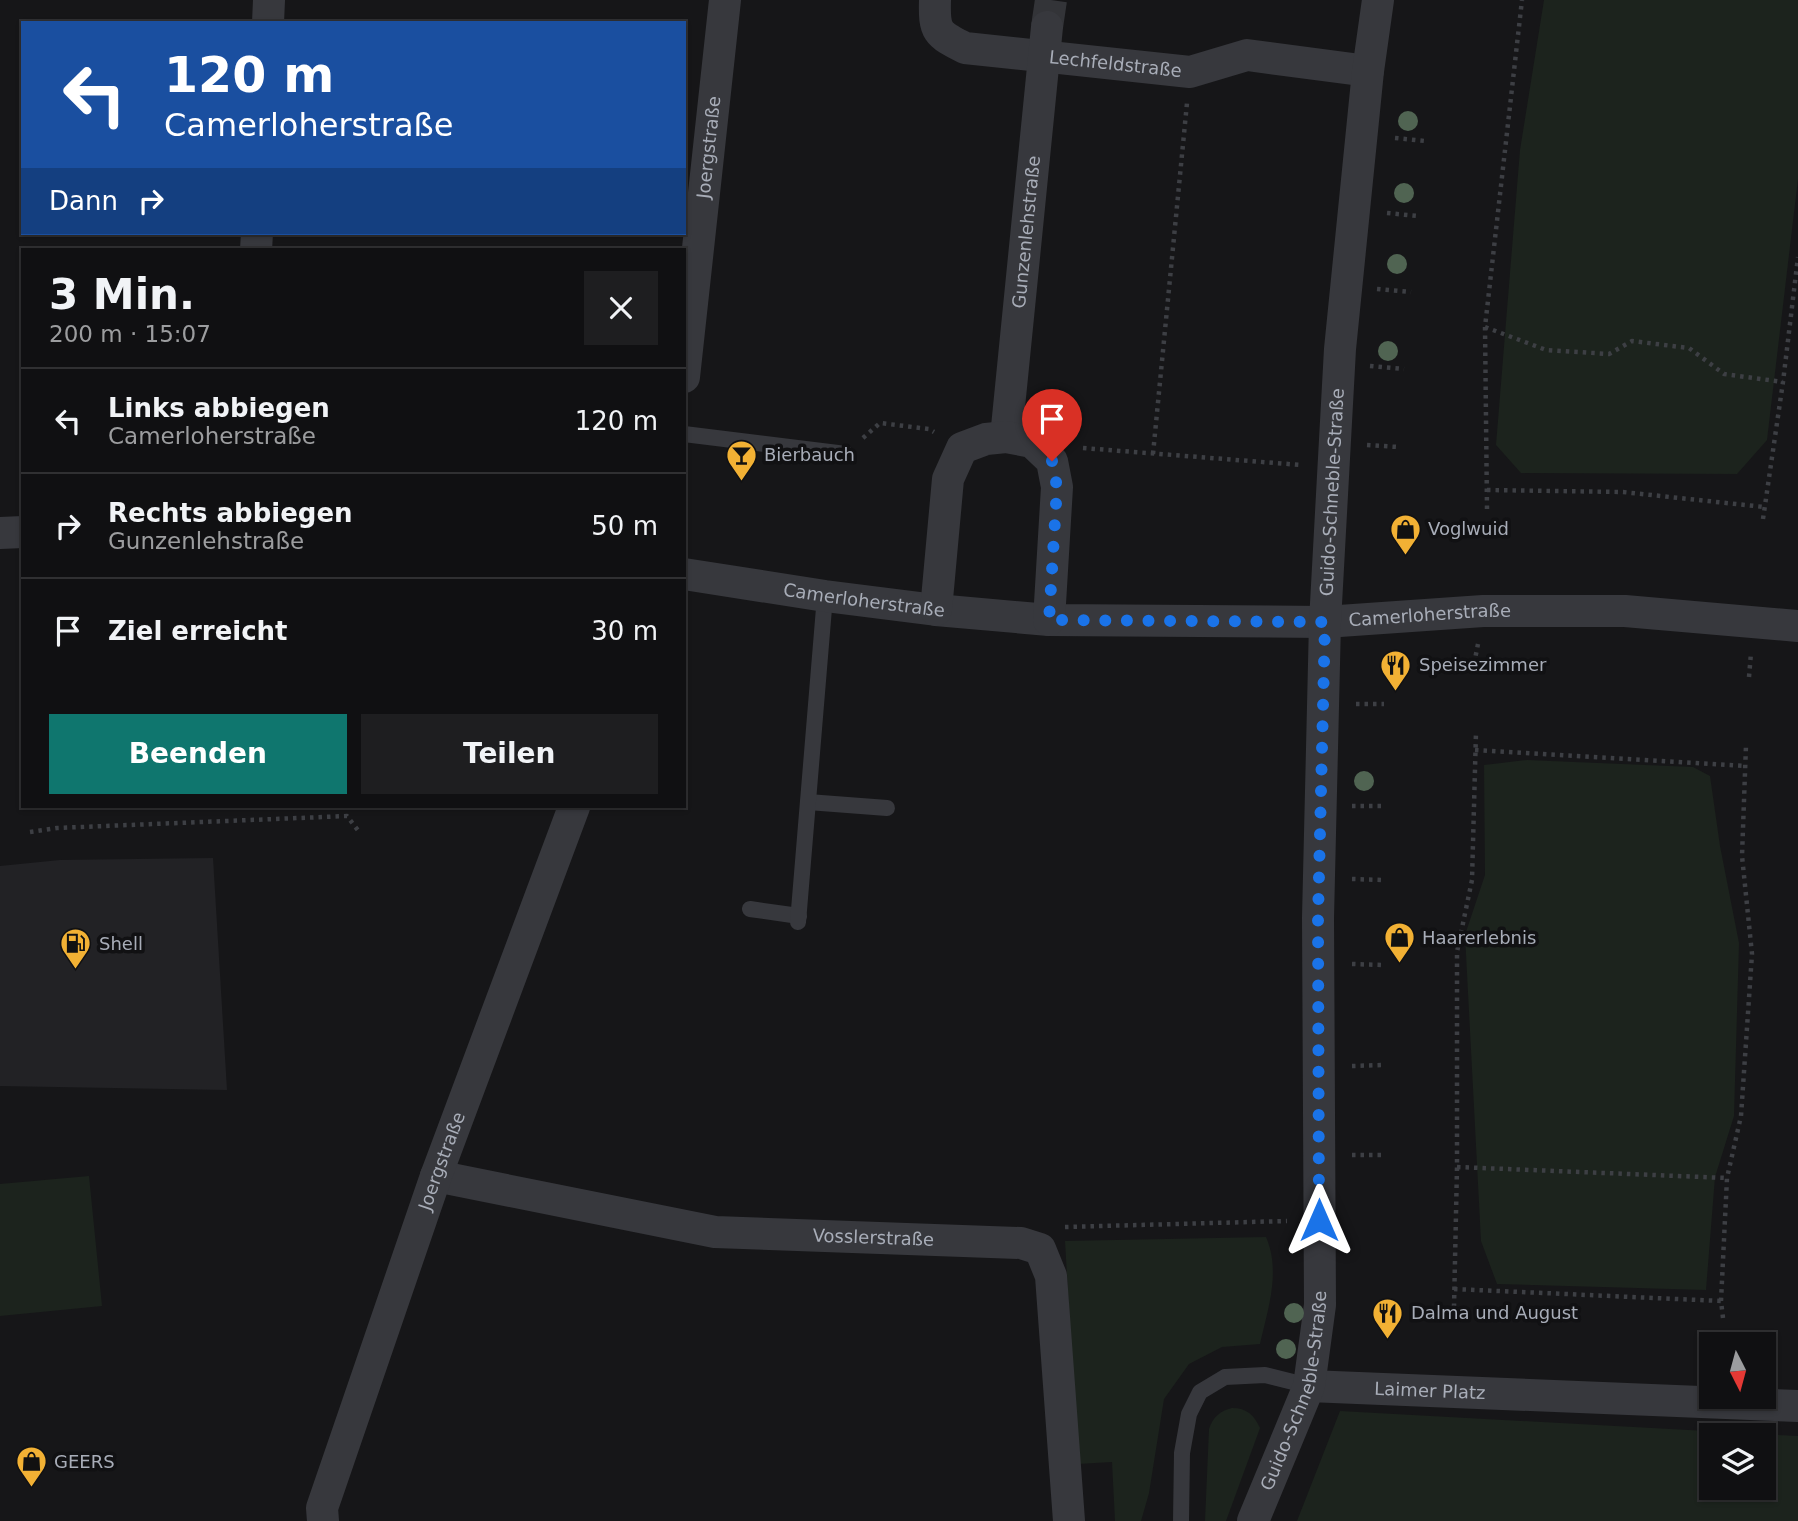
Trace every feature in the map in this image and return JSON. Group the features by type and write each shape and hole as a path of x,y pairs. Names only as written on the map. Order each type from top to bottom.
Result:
{"street":[{"path":"268,21 269,0"},
{"name":"Joergstraße","path":"686,359 725,0"},
{"name":"Lechfeldstraße","path":"935,0 934,23 944,38 965,48 1045,42 1190,72 1247,55 1368,71"},
{"name":"Guido-Schneble-Straße","path":"1253,1521 1309,1386 1320,1305 1318,918 1325,622 1340,349 1368,71 1378,0"},
{"name":"Gunzenlehstraße","path":"1006,437 1045,42"},
{"path":"936,610 947,479 962,448 986,439 1006,437 1032,442 1052,461 1057,487 1049,620"},
{"path":"0,533 21,532"},
{"name":"Camerloherstraße","path":"686,574 936,610 1049,620 1325,622 1483,611 1612,611 1798,626"},
{"name":"Joergstraße","path":"323,1521 322,1508 436,1176 574,808"},
{"name":"Vosslerstraße","path":"436,1176 715,1232 1021,1243 1040,1249"},
{"path":"1040,1249 1052,1276 1069,1521"},
{"name":"Laimer Platz","path":"1309,1386 1798,1406"}],"lane":[{"path":"686,434 846,454"},
{"path":"750,909 798,919 825,596"},
{"path":"808,802 887,808"},
{"name":"Laimer Platz","path":"1181,1521 1182,1453 1189,1414 1200,1392 1225,1377 1265,1375 1309,1386"}],"path":[{"path":"1487,509 1485,327 1522,0"},
{"path":"1153,454 1190,72"},
{"path":"1763,519 1798,257"},
{"path":"1485,327 1546,350 1609,354 1632,341 1689,348 1724,374 1783,382"},
{"path":"846,454 880,423 929,429 962,448"},
{"path":"1052,461 1071,447 1333,467"},
{"path":"1487,490 1623,492 1764,507"},
{"path":"1454,1307 1457,952 1472,880 1476,732"},
{"path":"1723,1318 1721,1301 1727,1178 1741,1116 1752,954 1742,856 1746,745"},
{"path":"1475,750 1745,765"},
{"path":"30,832 57,828 347,816 360,834"},
{"path":"1457,1167 1727,1178"},
{"path":"1040,1249 1063,1227 1319,1220"},
{"path":"1454,1289 1721,1301"}],"shaded area":[{"path":"1544,0 1798,0 1798,179 1767,440 1737,474 1521,473 1496,445 1520,150"},
{"path":"1527,760 1693,767 1710,776 1720,846 1739,943 1734,1116 1715,1177 1706,1290 1497,1284 1481,1241 1465,935 1485,875 1484,765"},
{"path":"213,858 227,1090 0,1086 0,866 60,860"},
{"path":"89,1176 102,1306 0,1316 0,1184"},
{"path":"1266,1237 1273,1263 1273,1277 1260,1344 1222,1347 1189,1364 1164,1399 1149,1493 1141,1521 1115,1521 1112,1462 1078,1464 1065,1241"},
{"path":"1232,1408 1249,1413 1260,1428 1226,1521 1205,1521 1209,1429 1218,1415"},
{"path":"1340,1411 1699,1431 1699,1500 1776,1500 1776,1435 1798,1436 1798,1521 1297,1521"}],"tunnel":[{"path":"1047,27 1051,0"}],"place":[{"name":"Bierbauch","path":"741,482"},
{"name":"Voglwuid","path":"1405,556"},
{"name":"Speisezimmer","path":"1396,692"},
{"name":"Haarerlebnis","path":"1399,965"},
{"name":"Shell","path":"76,971"},
{"name":"Dalma und August","path":"1388,1340"},
{"name":"GEERS","path":"31,1489"}],"route":[{"path":"1052,461 1057,487 1049,620 1325,622 1318,918 1319,1220"}]}
